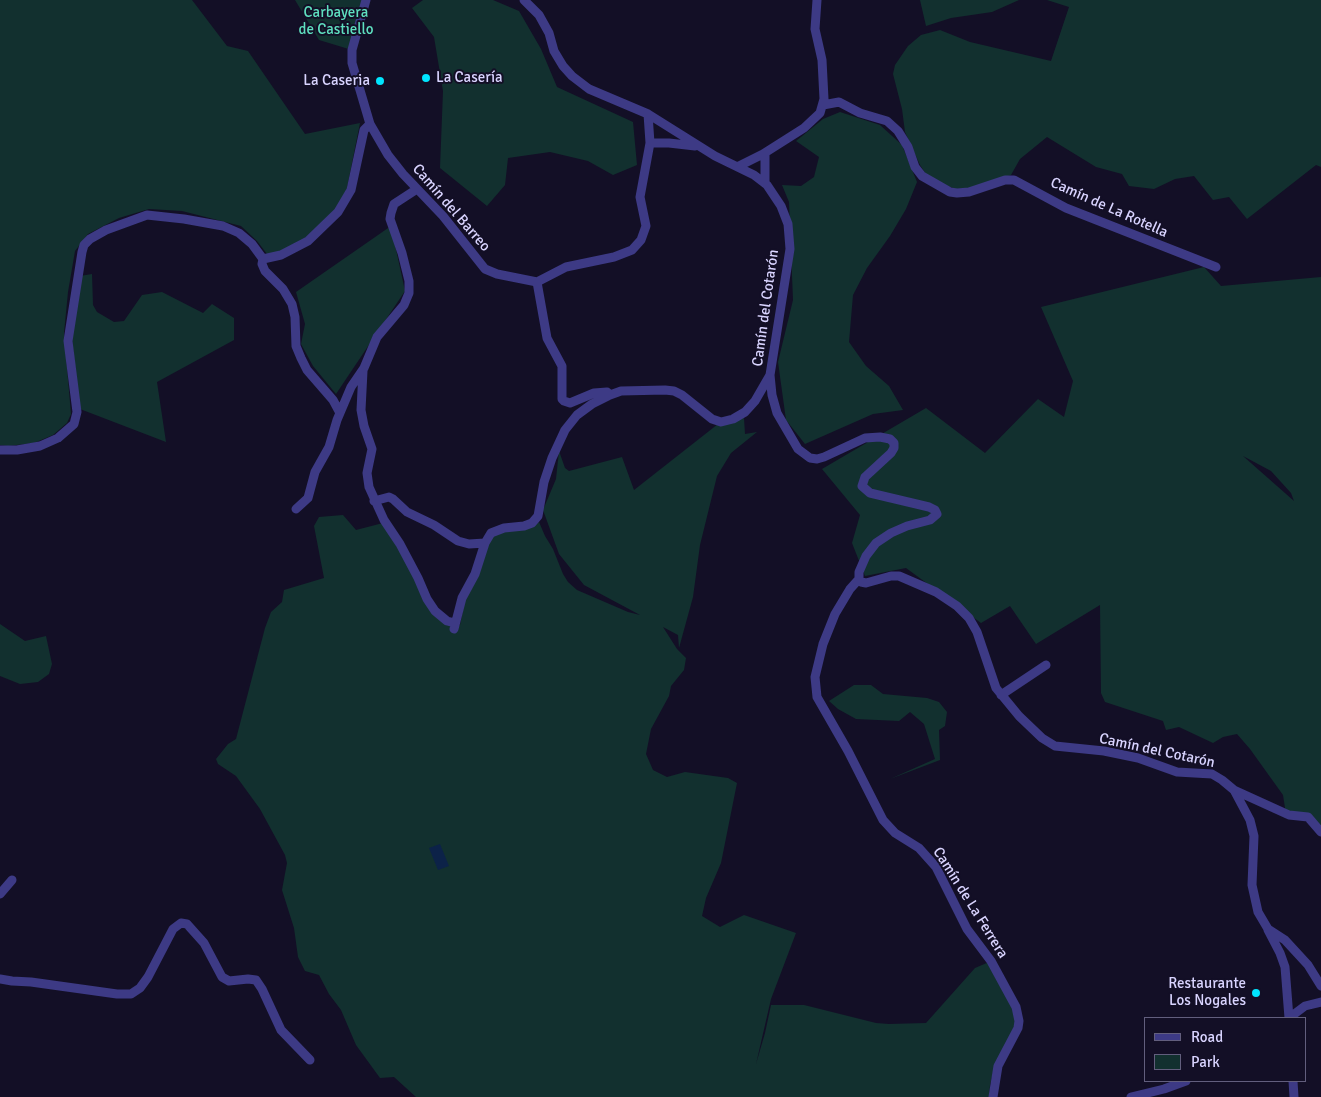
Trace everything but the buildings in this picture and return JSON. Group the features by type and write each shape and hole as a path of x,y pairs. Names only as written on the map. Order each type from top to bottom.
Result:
{"street":[{"name":"Camín del Barreo","path":"366,0 352,50 352,63 370,124 388,155 461,237 485,269 496,274 538,282"},
{"name":"Camín del Cotarón","path":"524,0 539,15 549,33 554,51 572,76 589,89 648,114 715,156 739,166 765,183 781,206 788,224 790,249 770,375 772,395 777,413 798,448 810,458 817,459 865,438 880,437 890,439 894,443 894,448 865,477 862,486 870,493 929,507 937,514 930,520 907,526 891,533 876,543 866,556 859,572 861,582 866,583 891,576 899,576 936,592 957,606 969,618 977,632 992,679 1001,695 1042,738 1055,746 1104,751 1138,758 1177,772 1212,774 1234,790 1250,820 1254,836 1252,885 1258,912 1268,929 1285,940 1308,965 1321,986"},
{"path":"739,166 765,153 804,128 820,113 823,105 822,60 815,29 817,0"},
{"name":"Camín de La Rotella","path":"823,105 839,102 860,112 887,121 898,131 908,147 915,167 922,176 950,192 969,192 1005,180 1014,180 1066,208 1216,267"},
{"path":"610,395 608,392 594,393 570,403 562,399 562,366 547,338 538,282 566,267 614,257 632,250 641,240 646,226 640,197 650,143 648,114"},
{"path":"263,259 281,255 308,241 338,212 351,190 364,130 370,124"},
{"path":"650,143 669,142 701,147"},
{"path":"765,153 765,183"},
{"path":"296,509 308,498 315,472 329,447 351,387 364,368 378,337 404,305 410,293 402,253 390,220 390,213 394,204 417,189"},
{"path":"0,450 17,450 40,446 58,438 74,424 77,412 68,341 84,245 90,239 106,230 147,215 223,226 239,234 252,244 263,259 262,264 265,271 283,289 292,304 295,317 296,346 307,370 333,400 340,413"},
{"path":"364,368 361,410 372,449 367,480 384,520 400,544 427,599 435,611 454,626 462,598 475,574 485,542 491,533 497,530 524,526 532,523 538,516 544,482 552,458 565,430 577,415 592,404 610,395 628,390 674,391 682,395 712,419 721,422 733,419 745,412 755,401 770,375"},
{"path":"374,500 389,497 394,499 407,512 434,525 458,541 469,544 485,542"},
{"name":"Camín de La Ferrera","path":"859,579 850,589 835,614 823,644 815,677 817,697 848,751 883,820 895,832 919,848 936,867 967,929 991,961 1016,1007 1019,1021 1018,1028 998,1066 993,1097"},
{"path":"1001,695 1046,665"},
{"path":"1234,790 1289,815 1308,817 1321,832"},
{"path":"0,894 12,880"},
{"path":"0,979 117,994 131,994 140,988 148,977 174,929 181,923 187,924 204,943 222,977 229,981 256,980 281,1030 310,1060"},
{"path":"1268,929 1280,953 1284,967 1289,1017"},
{"path":"1290,1017 1305,1006 1321,1002"},
{"path":"1132,1097 1183,1082"},
{"path":"1293,1082 1294,1097"}],"green space":[{"path":"0,0 192,0 227,46 248,51 305,134 360,123 346,193 339,205 325,222 299,243 276,253 267,254 257,241 241,226 182,211 149,209 119,218 88,234 75,251 64,333 71,414 67,423 53,435 34,443 8,446 0,445"},
{"name":"Carbayera de Castiello","path":"295,0 366,0 352,50 319,40"},
{"path":"423,0 493,0 519,11 541,49 557,87 633,122 637,165 613,175 588,161 550,152 508,158 505,185 487,206 440,168 443,91 434,37 412,8"},
{"path":"920,0 1019,0 992,12 951,18 926,26"},
{"path":"1047,0 1321,0 1321,167 1316,165 1247,219 1229,197 1213,200 1194,176 1175,179 1154,189 1129,186 1122,174 1096,167 1047,137 1020,159 1011,175 973,188 956,189 941,184 927,176 905,132 902,109 893,74 895,65 908,46 921,35 940,30 970,42 1051,61 1069,7"},
{"path":"840,112 880,125 902,145 917,182 906,209 890,236 867,268 853,295 849,342 866,366 889,386 903,410 873,414 805,444 786,420 778,362 793,300 789,202 782,185 801,186 814,177 819,157 796,141 823,119"},
{"path":"391,226 405,291 336,394 313,366 301,344 305,324 296,292"},
{"path":"1204,267 1221,286 1321,277 1321,832 1309,813 1286,814 1283,795 1237,734 1223,737 1213,743 1179,727 1166,730 1163,721 1105,702 1101,693 1100,605 1036,644 1010,606 981,623 906,568 865,576 852,543 860,515 822,469 926,408 985,453 1038,399 1064,417 1073,381 1041,307","holes":["1243,456 1271,471 1291,493 1294,501"]},
{"path":"92,274 93,305 97,312 114,322 124,321 142,295 162,292 203,313 212,304 234,318 234,340 157,382 166,442 80,409 72,340 80,276"},
{"path":"744,418 745,434 757,432 731,453 717,476 700,545 693,597 679,648 678,635 663,627 677,649 686,658 684,670 671,686 669,696 651,729 646,754 653,770 667,777 685,772 728,778 737,783 721,863 706,898 702,916 720,927 744,915 796,933 771,999 756,1064 771,1005 804,1005 876,1023 926,1023 975,968 989,962 1012,1008 1016,1021 1011,1037 995,1064 989,1097 416,1097 394,1077 380,1078 356,1045 341,1010 329,994 319,975 305,971 298,957 294,928 282,890 287,863 285,855 260,809 236,776 218,764 216,759 228,744 236,739 265,628 271,612 282,602 284,590 324,578 314,526 319,517 343,515 356,530 383,523 420,586 454,629 460,625 465,600 491,537 498,532 534,526 539,522 568,582 577,590 628,612 640,615 584,585 559,554 543,510 556,479 559,451 565,468 569,471 622,457 634,490 718,424"},
{"path":"0,624 25,641 46,636 52,664 49,674 38,682 20,684 0,676"},
{"path":"854,685 871,685 883,694 927,698 939,702 947,712 945,726 939,730 940,760 890,779 935,759 924,724 910,712 899,721 856,719 838,709 829,701"}],"water":[{"path":"440,844 449,866 438,870 429,848"}],"place":[{"name":"La Casería","path":"426,78"},
{"name":"La Caseria","path":"380,81"},
{"name":"Restaurante Los Nogales","path":"1256,993"}]}
